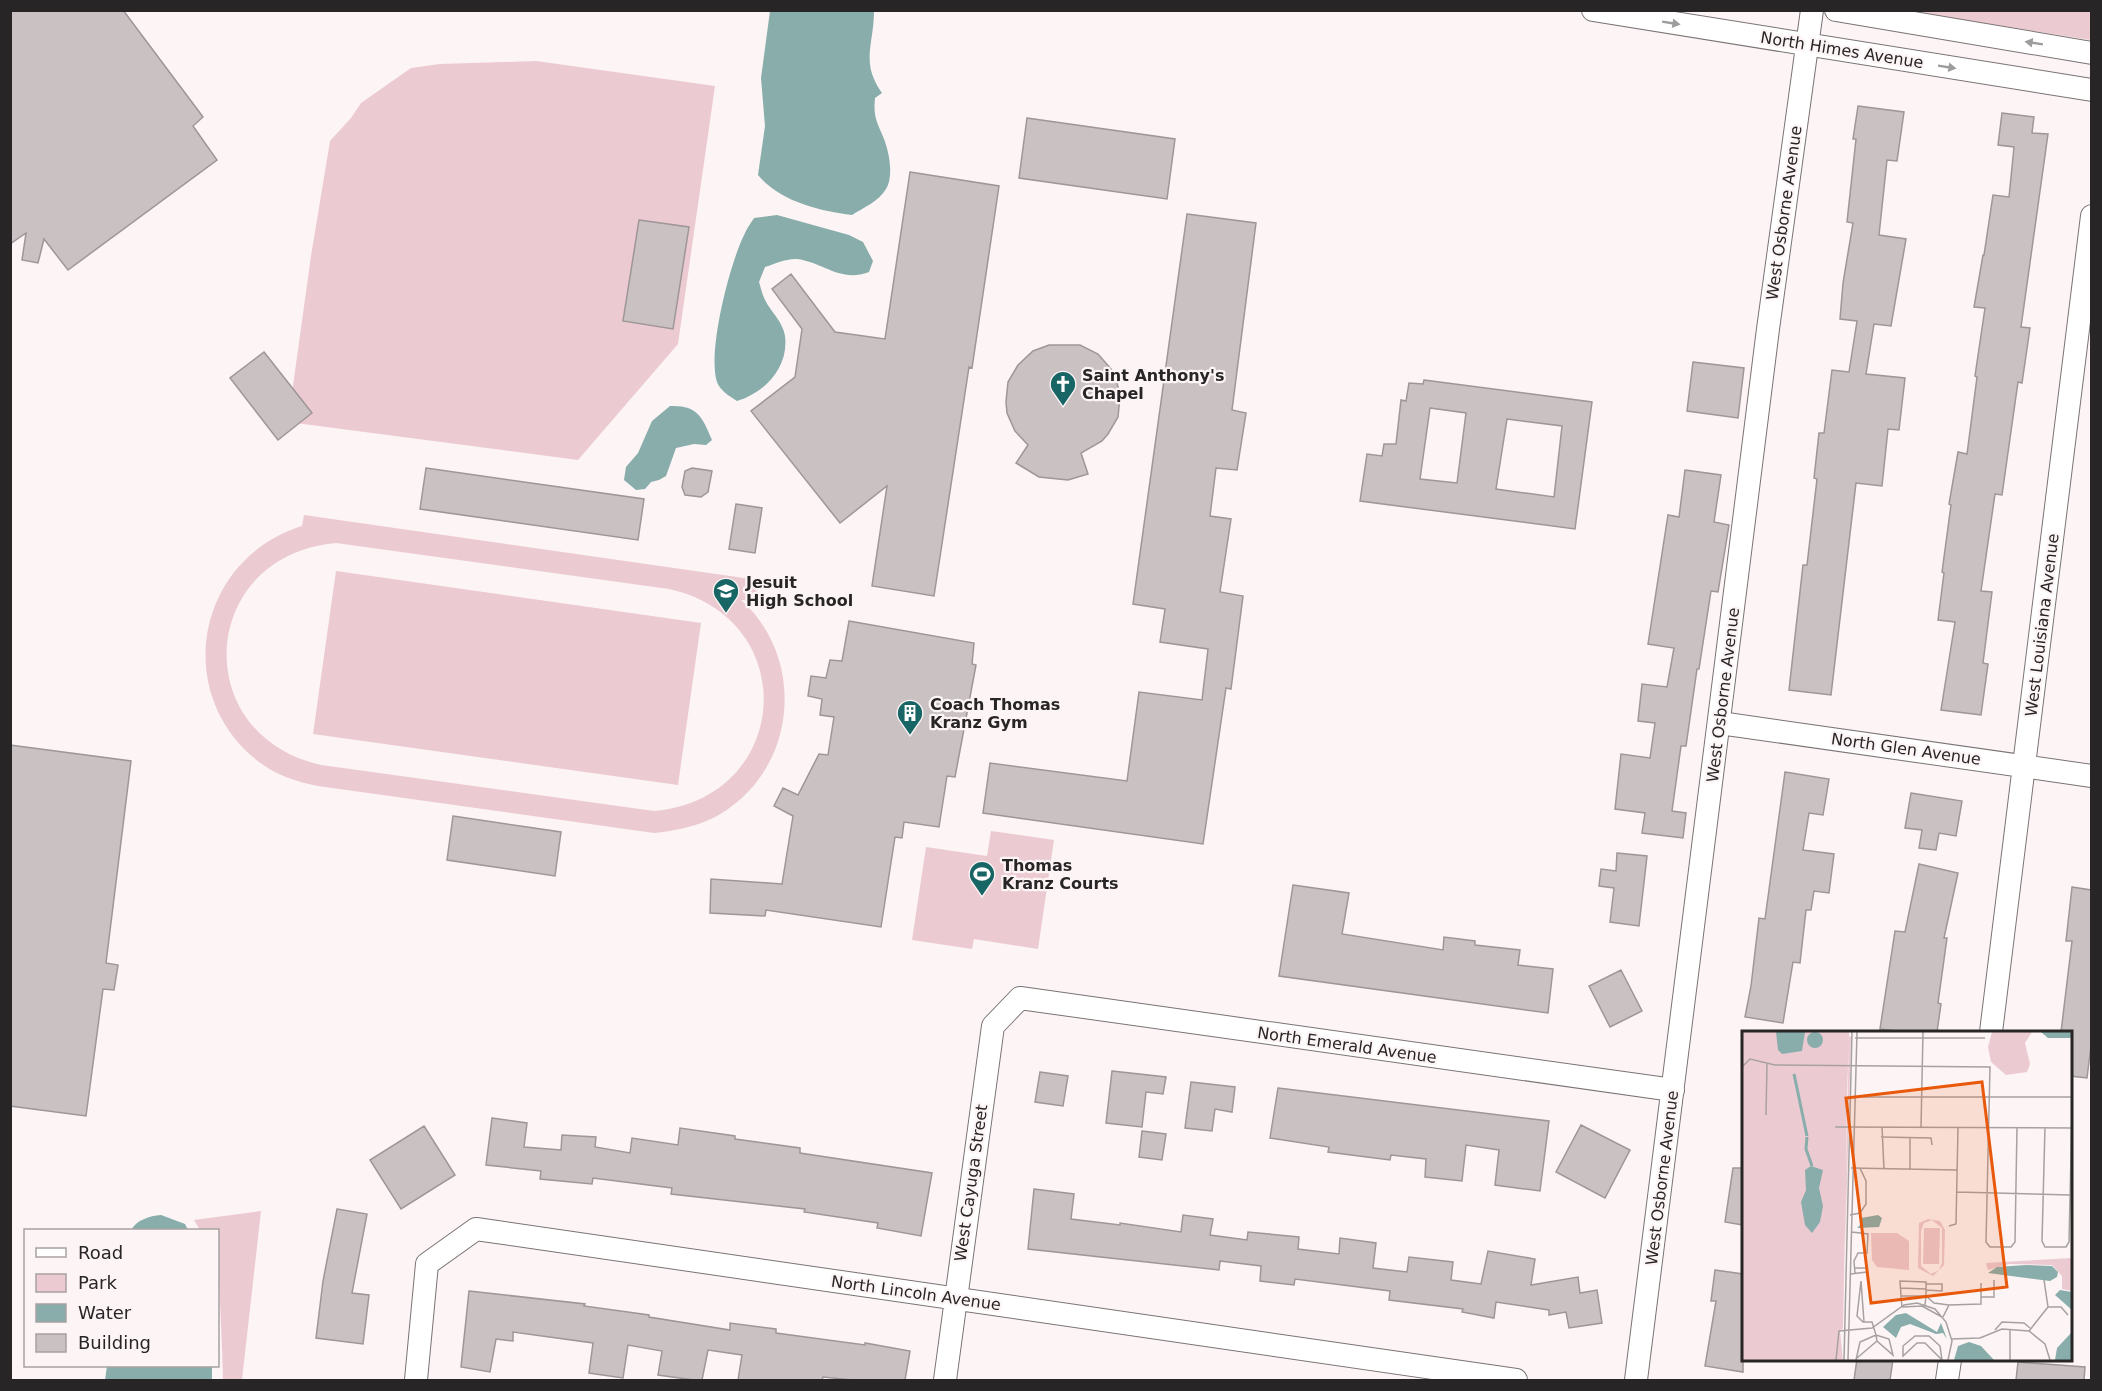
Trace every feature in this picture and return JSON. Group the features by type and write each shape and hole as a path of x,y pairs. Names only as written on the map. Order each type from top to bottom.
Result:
{"street":[{"name":"North Himes Avenue","path":"1593,10 2091,90"},
{"name":"West Osborne Avenue","path":"1636,1380 1768,329 1812,10"},
{"path":"1836,10 2091,52"},
{"name":"West Louisiana Avenue","path":"1991,1031 2091,216"},
{"name":"North Glen Avenue","path":"1720,723 2091,776"},
{"name":"North Emerald Avenue","path":"1020,998 1673,1090"},
{"name":"West Cayuga Street","path":"945,1380 993,1026 1020,998"},
{"name":"North Lincoln Avenue","path":"417,1373 427,1264 476,1228 1516,1380"},
{"path":"1947,1380 1950,1361"}],"green space":[{"path":"1908,11 2091,11 2091,40"},
{"path":"536,61 715,86 678,344 578,460 288,422 330,141 361,103 411,68 440,64"},
{"path":"304,515 758,580 755,601 741,600 761,623 775,648 783,676 784,705 780,734 770,761 754,785 723,812 695,825 654,833 318,786 272,771 259,762 231,734 214,701 206,666 208,631 219,597 238,567 266,543 302,526","holes":["336,543 669,589 713,607 743,635 760,669 764,707 755,743 733,775 700,799 654,811 321,765 278,747 248,719 231,685 227,647 236,611 257,579 291,555"]},
{"path":"336,571 701,623 678,785 313,734"},
{"name":"Thomas Kranz Courts","path":"991,831 1054,840 1038,949 974,939 972,949 912,940 926,847 987,856"},
{"path":"261,1211 242,1380 223,1380 219,1229 199,1229 194,1220"}],"water":[{"path":"770,11 874,11 870,62 871,72 882,93 875,98 875,110 876,119 888,150 890,178 886,189 879,197 852,215 826,211 788,198 777,192 758,175 765,126 761,78"},
{"path":"777,215 849,235 863,242 873,261 869,272 859,275 840,274 797,259 785,260 765,267 759,282 765,300 784,331 783,359 773,378 756,392 737,401 725,393 717,382 715,350 722,307 733,264 748,227 754,218"},
{"path":"670,406 693,410 705,424 712,440 706,445 694,444 676,448 666,476 651,482 645,489 636,490 624,480 626,467 638,453 652,421"},
{"path":"161,1215 185,1224 188,1229 132,1229 144,1219"},
{"path":"107,1367 212,1367 212,1380 105,1380"}],"building":[{"path":"10,10 123,10 203,117 193,126 217,160 68,270 44,239 38,263 22,260 26,233 10,244"},
{"path":"1858,106 1904,112 1897,161 1887,160 1879,235 1906,239 1891,326 1874,324 1866,374 1905,378 1899,430 1888,429 1882,486 1856,483 1831,695 1789,690 1803,565 1807,565 1817,479 1814,478 1819,433 1824,433 1832,370 1849,372 1857,321 1840,319 1843,283 1853,223 1847,222 1856,139 1853,139"},
{"path":"2002,113 2034,117 2032,133 2048,134 2021,327 2030,328 2022,383 2018,382 2002,495 1995,494 1981,591 1992,592 1983,663 1988,664 1981,715 1941,710 1955,622 1938,620 1951,505 1949,504 1958,452 1967,454 1985,308 1974,307 1993,195 2009,197 2014,147 1998,145"},
{"path":"1027,118 1175,139 1167,199 1019,178"},
{"path":"910,172 999,186 972,368 969,367 934,596 872,586 887,486 840,523 751,411 795,377 802,329 772,289 791,274 835,332 885,339"},
{"path":"1187,214 1256,223 1232,410 1246,413 1237,470 1216,468 1210,516 1231,519 1220,592 1243,596 1231,689 1226,688 1203,844 983,813 990,763 1127,781 1139,692 1202,700 1208,649 1160,642 1165,609 1133,604"},
{"path":"639,220 689,227 673,329 623,321"},
{"name":"Saint Anthony's Chapel","path":"1049,345 1080,345 1098,354 1116,377 1120,397 1118,417 1108,434 1102,441 1081,453 1088,474 1068,480 1039,477 1016,463 1028,445 1015,431 1007,413 1008,382 1018,365 1033,351"},
{"path":"264,352 312,413 278,440 230,378"},
{"path":"1693,362 1744,368 1738,418 1687,411"},
{"path":"1424,380 1592,402 1575,529 1360,501 1367,454 1382,456 1384,444 1396,444 1401,400 1406,401 1409,383 1423,384","holes":["1430,408 1466,413 1457,483 1420,479","1507,419 1562,426 1554,497 1496,489"]},
{"path":"426,468 644,499 638,540 420,509"},
{"path":"692,468 712,471 708,492 701,497 685,495 682,487 685,471"},
{"path":"1685,470 1721,475 1714,522 1729,525 1718,592 1711,591 1686,746 1681,746 1672,811 1686,813 1683,838 1642,833 1645,813 1615,809 1621,754 1650,758 1655,723 1638,721 1642,684 1667,687 1674,648 1648,644 1668,515 1679,517"},
{"path":"736,504 762,508 755,553 729,549"},
{"name":"Coach Thomas Kranz Gym","path":"849,621 974,643 972,664 976,665 955,777 947,776 939,827 904,822 902,838 895,837 881,927 766,910 765,916 710,913 711,879 782,884 793,816 774,806 783,788 798,795 819,754 828,755 834,717 820,715 822,699 808,696 811,676 826,678 830,660 842,661"},
{"path":"10,745 131,761 106,963 118,965 114,990 103,989 86,1116 10,1106"},
{"path":"1785,772 1829,779 1823,815 1809,813 1803,850 1834,854 1829,893 1814,891 1811,910 1806,910 1800,963 1793,962 1783,1023 1745,1017 1759,918 1765,919"},
{"path":"1911,793 1962,801 1956,836 1939,833 1936,850 1919,848 1922,830 1905,828"},
{"path":"453,816 561,832 555,876 447,860"},
{"path":"1617,853 1647,856 1639,926 1610,922 1614,888 1599,886 1601,869 1616,871"},
{"path":"1919,864 1958,873 1944,938 1947,938 1938,1003 1941,1004 1937,1031 1880,1029 1895,931 1905,932"},
{"path":"1293,885 1349,893 1342,934 1443,950 1444,937 1475,941 1475,945 1520,950 1518,965 1553,969 1548,1013 1279,976"},
{"path":"2072,887 2091,890 2091,1046 2087,1078 2072,1076 2072,1031 2061,1031 2072,941 2066,941"},
{"path":"1621,970 1642,1011 1610,1027 1589,986"},
{"path":"1112,1071 1166,1077 1163,1094 1146,1092 1142,1127 1106,1123"},
{"path":"1040,1072 1068,1076 1063,1106 1035,1102"},
{"path":"1191,1082 1235,1087 1232,1112 1215,1109 1212,1131 1185,1128"},
{"path":"1278,1088 1549,1121 1540,1191 1495,1185 1499,1150 1466,1145 1462,1181 1425,1177 1426,1159 1391,1155 1390,1160 1328,1152 1329,1147 1270,1138"},
{"path":"492,1118 527,1123 524,1147 561,1150 562,1135 596,1137 595,1147 630,1153 632,1138 678,1145 680,1128 735,1136 735,1139 800,1148 800,1153 932,1173 921,1236 877,1228 878,1223 804,1212 805,1209 671,1194 672,1188 593,1178 592,1184 540,1179 541,1171 486,1165"},
{"path":"1581,1125 1630,1150 1605,1198 1556,1172"},
{"path":"424,1126 455,1175 401,1209 370,1160"},
{"path":"1142,1131 1166,1134 1162,1160 1139,1157"},
{"path":"1733,1168 1742,1168 1742,1225 1725,1222"},
{"path":"1034,1189 1074,1194 1071,1219 1181,1232 1183,1215 1213,1219 1210,1235 1247,1240 1248,1232 1299,1237 1298,1249 1339,1254 1340,1238 1376,1243 1373,1268 1407,1272 1409,1257 1453,1262 1451,1280 1481,1284 1488,1251 1535,1259 1531,1285 1578,1277 1580,1293 1597,1290 1602,1323 1569,1328 1566,1312 1549,1315 1549,1310 1496,1302 1494,1318 1462,1312 1463,1309 1389,1300 1390,1291 1295,1279 1294,1285 1260,1281 1261,1266 1220,1261 1219,1270 1028,1249"},
{"path":"337,1209 367,1214 352,1293 369,1295 363,1344 316,1338 323,1281"},
{"path":"1715,1270 1742,1274 1743,1372 1705,1366 1716,1301 1711,1301"},
{"path":"469,1291 585,1304 584,1306 730,1330 730,1323 776,1329 776,1333 865,1345 865,1343 910,1351 905,1380 852,1380 823,1377 822,1380 738,1380 742,1355 708,1350 702,1380 694,1380 658,1375 662,1351 628,1345 623,1378 589,1373 593,1343 513,1332 513,1341 496,1339 490,1372 461,1367"},
{"path":"1857,1361 1893,1361 1890,1380 1854,1380"},
{"path":"2018,1362 2085,1367 2084,1380 2016,1380"}],"place":[{"name":"Saint Anthony's Chapel","path":"1063,407"},
{"name":"Jesuit High School","path":"726,614"},
{"name":"Coach Thomas Kranz Gym","path":"910,736"},
{"name":"Thomas Kranz Courts","path":"982,897"}]}
